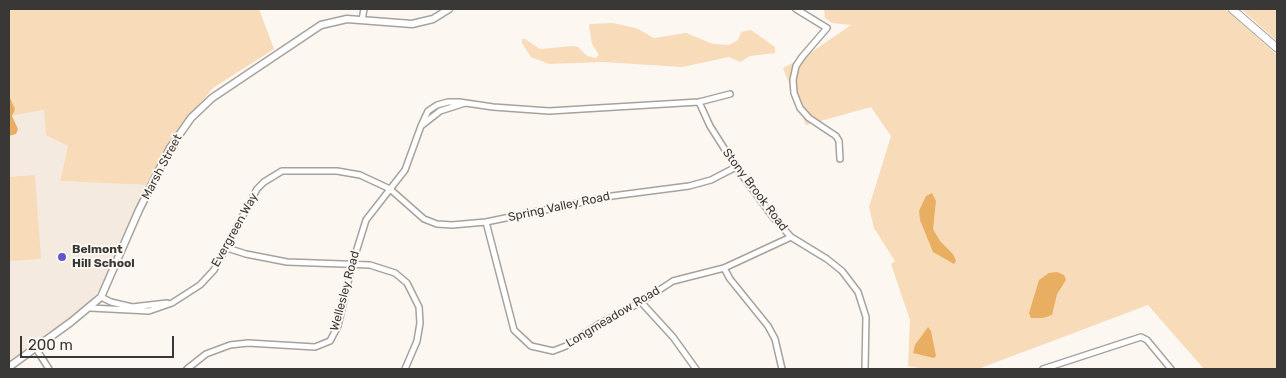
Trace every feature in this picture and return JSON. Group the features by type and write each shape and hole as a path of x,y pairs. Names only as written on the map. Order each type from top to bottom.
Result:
{"main road":[{"path":"1232,9 1277,48"}],"street":[{"path":"362,20 364,9"},
{"name":"Marsh Street","path":"9,367 90,308 101,297 139,210 170,148 191,118 232,83 316,28 334,21 362,20 412,24 433,18 449,9"},
{"path":"796,9 827,28 796,66 793,80 794,93 800,108 810,118 831,132 839,141 840,160"},
{"name":"Wellesley Road","path":"187,369 206,354 230,345 248,342 315,347 323,345 334,335 366,220 407,166 421,126 428,112 437,105 451,101 493,107 550,111 699,102 730,94"},
{"name":"Stony Brook Road","path":"699,102 710,126 736,167 791,237 835,264 848,277 858,292 866,317 865,369"},
{"name":"Spring Valley Road","path":"390,189 406,205 429,221 452,225 486,222 612,196 689,186 711,180 736,167"},
{"name":"Evergreen Way","path":"90,308 148,311 172,303 200,285 214,270 257,189 269,178 282,171 337,172 360,175 390,189"},
{"name":"Longmeadow Road","path":"486,222 514,330 531,346 553,351 566,346 597,325 640,302 673,281 724,268 791,237"},
{"path":"227,248 246,254 287,262 370,265 395,273 407,283 419,308 420,323 417,341 405,369"},
{"path":"724,268 730,279 768,326 775,339 782,369"},
{"name":"Evergreen Way","path":"101,297 117,304 132,307 172,303"},
{"path":"640,302 673,337 696,369"},
{"path":"1043,369 1142,337 1171,369"},
{"path":"35,347 49,369"}],"shaded area":[{"path":"9,9 259,9 274,49 213,88 171,138 146,185 60,181 68,146 46,135 44,110 9,116"},
{"path":"824,9 1225,9 1277,55 1277,369 1204,369 1148,305 978,369 925,369 908,366 910,320 891,264 895,261 874,228 869,207 891,136 871,107 806,125 783,68 806,56 851,25 832,23 825,18"},
{"path":"1241,9 1277,9 1277,41"},
{"path":"613,23 636,28 654,38 686,33 713,44 729,45 738,40 741,32 751,30 775,47 775,53 750,56 740,62 729,57 682,67 603,62 549,64 531,57 522,43 522,39 525,39 540,49 578,47 587,56 596,58 599,55 592,44 589,26 590,24"},
{"path":"9,96 15,109 12,116 18,129 16,134 9,136"},
{"name":"Belmont Hill School","path":"44,110 68,146 60,181 146,185 106,280 91,301 82,310 9,361 9,116"},
{"path":"35,175 41,259 9,261 9,177"},
{"path":"932,193 936,201 933,229 940,241 953,254 956,261 954,264 933,252 920,220 919,211 926,196"},
{"path":"1057,272 1064,275 1066,280 1057,294 1052,315 1043,318 1031,318 1029,313 1039,280 1049,273"},
{"path":"928,327 931,331 936,356 934,358 913,353 915,345"}],"place":[{"name":"Belmont Hill School","path":"62,257"}]}
